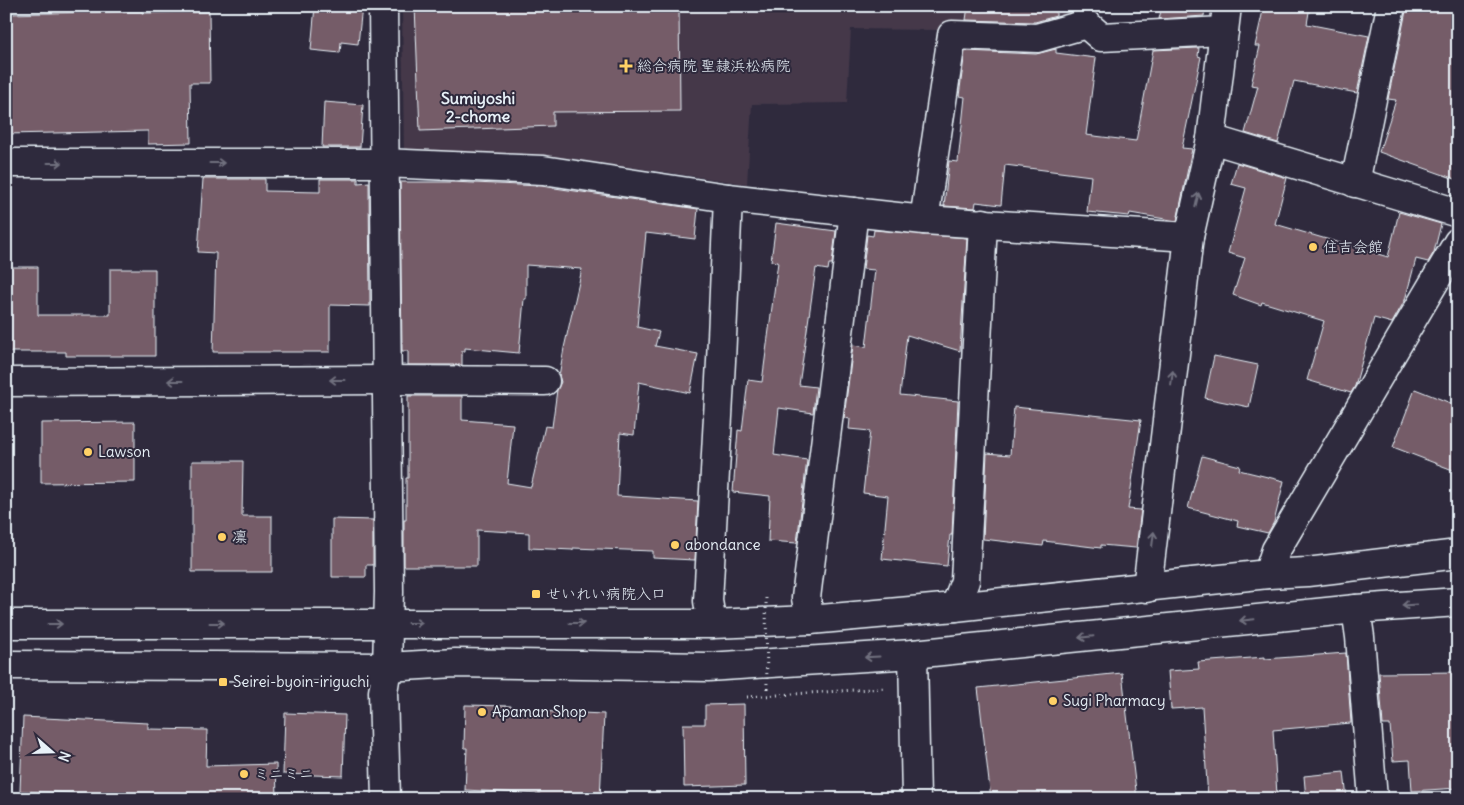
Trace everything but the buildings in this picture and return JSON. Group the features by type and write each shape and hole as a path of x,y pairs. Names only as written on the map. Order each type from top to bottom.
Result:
{"street":[{"path":"383,6 388,623 387,667 383,692 386,799"},
{"path":"1355,183 1391,6"},
{"path":"924,220 952,36 1037,38 1086,24 1101,37 1226,19 1211,139 1189,237 1147,588"},
{"path":"1211,139 1458,214"},
{"path":"6,163 383,163 543,170 728,198 924,220 1189,237"},
{"path":"712,624 708,601 728,198"},
{"path":"810,620 806,598 854,212"},
{"path":"955,607 965,581 983,223"},
{"path":"1268,574 1276,550 1458,242"},
{"path":"6,382 545,381"},
{"path":"6,624 712,624 810,620 1147,588 1268,574 1307,572 1458,554"},
{"path":"6,665 387,667 455,663 708,667 913,654 1356,609 1458,602"},
{"path":"1356,609 1360,636 1373,799"},
{"path":"913,654 916,799"}],"path":[{"path":"766,598 767,689"}],"shaded area":[{"name":"総合病院 聖隷浜松病院","path":"402,6 1072,6 1071,21 1032,28 851,29 847,103 752,104 747,184 551,156 404,154"}],"place":[{"name":"総合病院 聖隷浜松病院","path":"626,66"},
{"name":"住吉会館","path":"1313,247"},
{"name":"Lawson","path":"88,452"},
{"name":"凛","path":"222,537"},
{"name":"abondance","path":"675,545"},
{"name":"せいれい病院入口","path":"536,594"},
{"name":"Seirei-byoin-iriguchi","path":"223,682"},
{"name":"Sugi Pharmacy","path":"1053,701"},
{"name":"Apaman Shop","path":"482,712"},
{"name":"ミニミニ","path":"244,774"}],"district":[{"name":"Sumiyoshi 2-chome","path":"478,107"}]}
